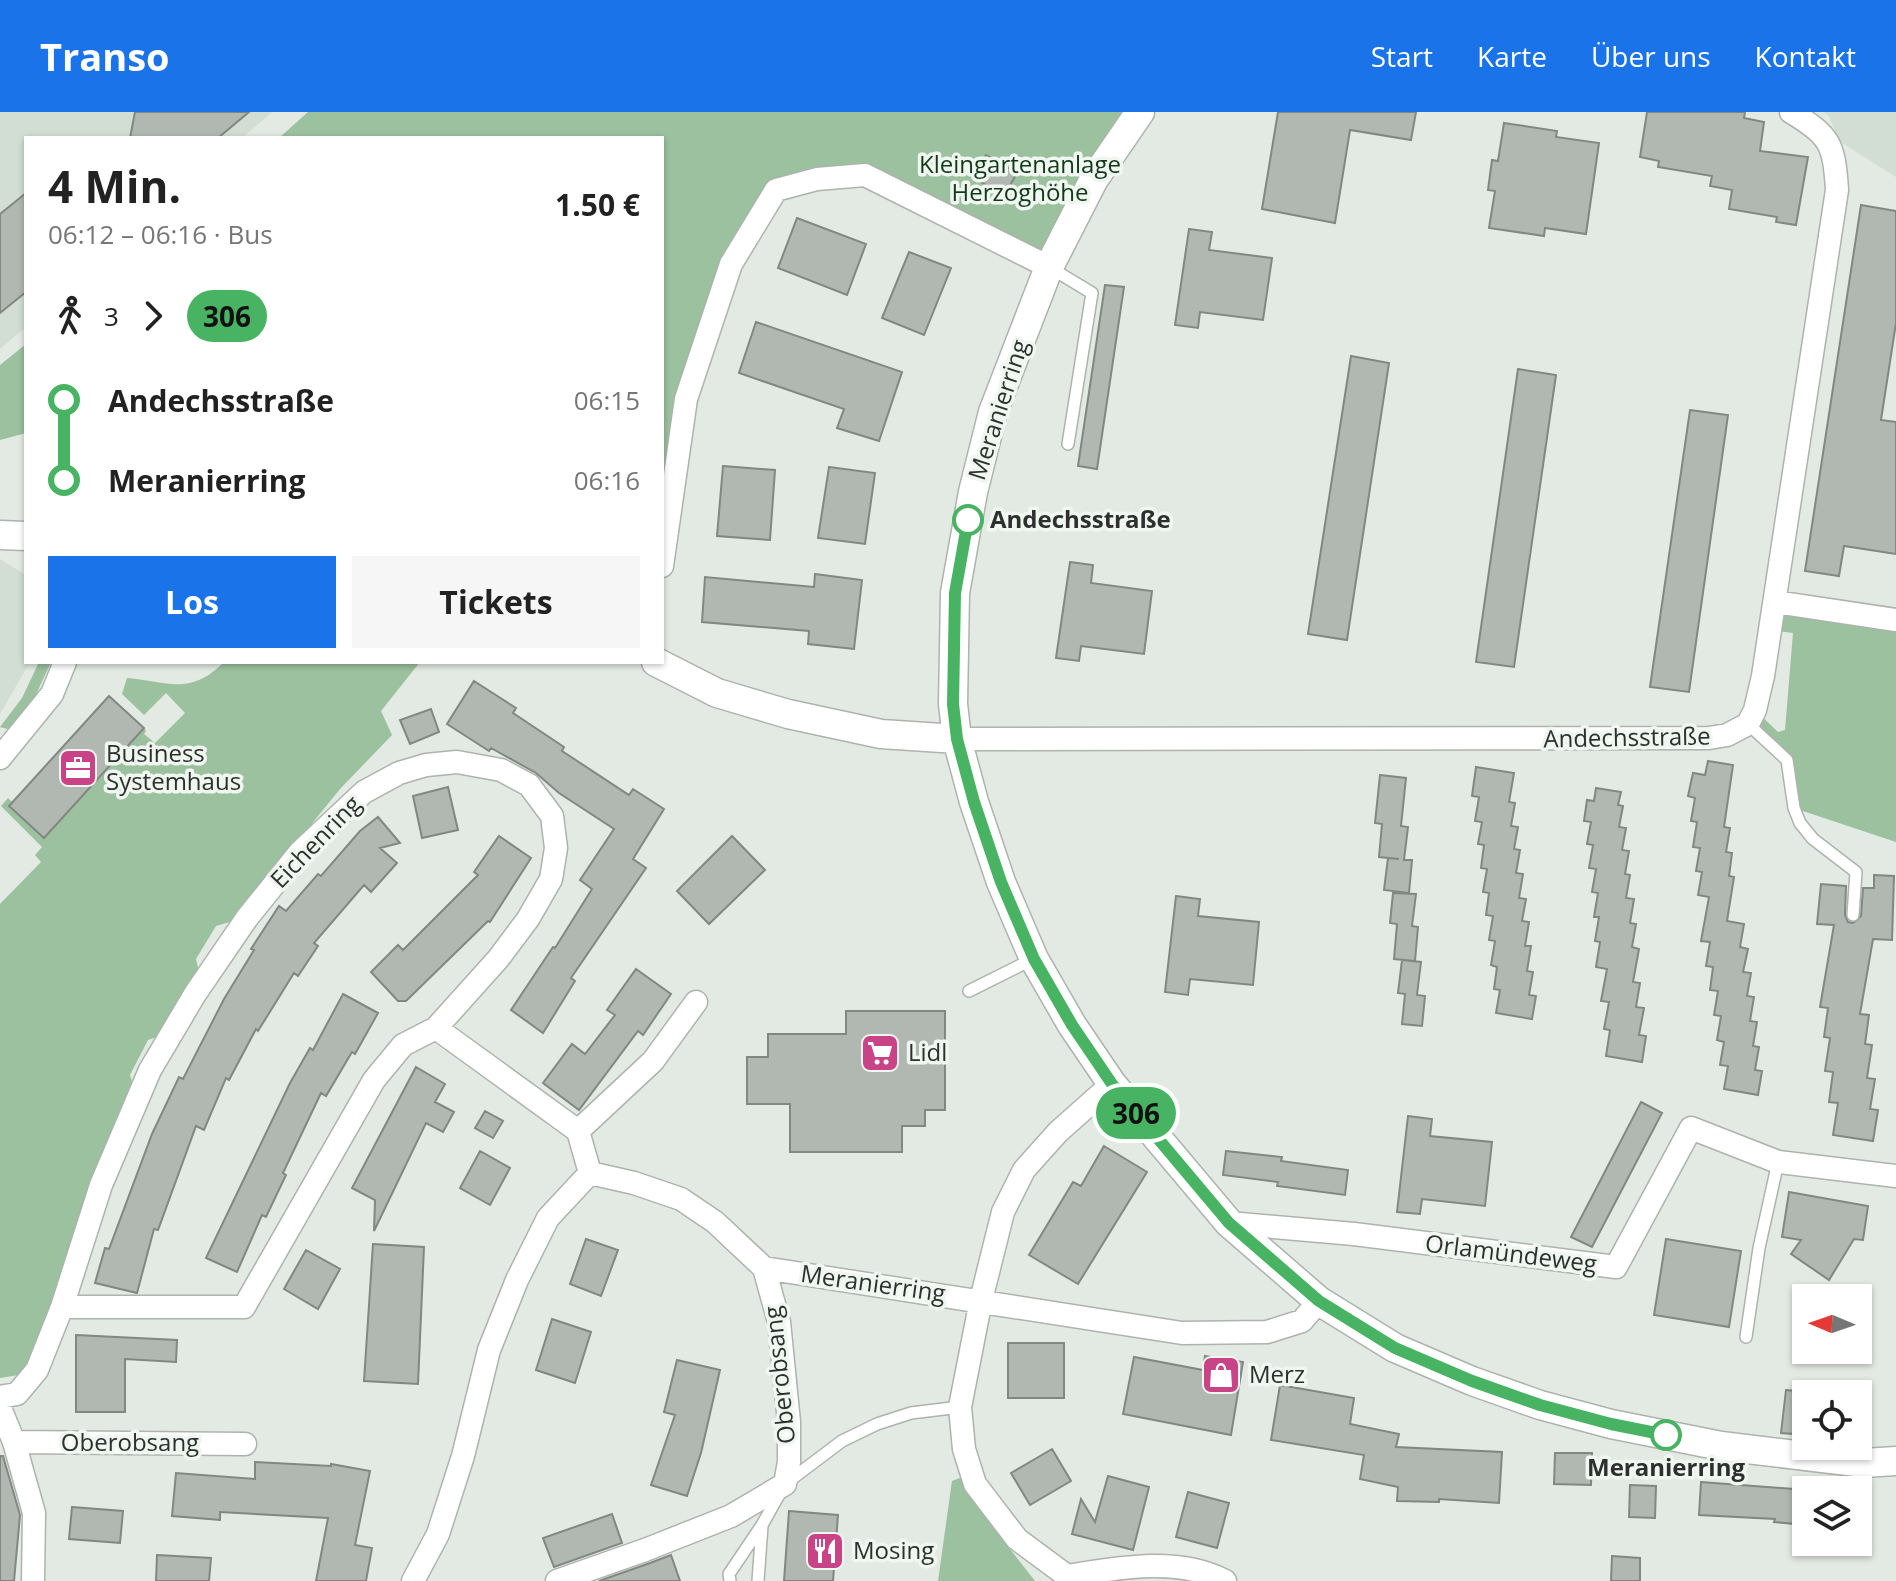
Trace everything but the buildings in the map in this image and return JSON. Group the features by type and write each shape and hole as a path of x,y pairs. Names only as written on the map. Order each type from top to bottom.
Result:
{"street":[{"name":"Meranierring","path":"1140,112 1094,179 1049,267 993,412 973,492 955,593 953,704 957,739 1001,882 1034,959 1072,1025 1112,1084 1229,1223 1319,1301 1395,1348 1472,1381 1540,1405 1611,1424 1721,1446 1864,1463 1896,1461"},
{"path":"1748,724 1755,710 1763,676 1837,190 1834,159 1827,138 1791,112"},
{"path":"664,552 686,399 731,264 776,190 817,179 865,175 1049,267"},
{"path":"0,535 24,536"},
{"path":"1775,602 1896,620"},
{"path":"0,758 52,694 64,664"},
{"path":"660,664 717,693 788,714 881,734 957,739"},
{"name":"Andechsstraße","path":"957,739 1624,740 1720,737 1748,724"},
{"name":"Eichenring","path":"0,1397 17,1394 37,1370 62,1307 101,1185 150,1070 195,994 247,918 300,852 364,792 426,765 457,762 501,770 529,785 552,816 556,848 551,879 528,919 498,959 436,1028 403,1045 374,1080 244,1307 62,1307"},
{"path":"578,1131 653,1061 696,1002"},
{"path":"436,1028 578,1131 590,1173"},
{"path":"1112,1084 1058,1132 1024,1170 1003,1212 981,1300 960,1407 964,1449 975,1484 1017,1539 1067,1578 1116,1569 1165,1566 1213,1574 1225,1581"},
{"name":"Orlamündeweg","path":"1229,1223 1354,1234 1616,1267 1691,1128 1778,1162 1896,1176"},
{"path":"590,1173 634,1183 681,1199 715,1222 764,1268"},
{"path":"413,1581 438,1534 463,1456 489,1350 517,1280 548,1218 590,1173"},
{"name":"Meranierring","path":"764,1268 1182,1333 1267,1332 1302,1321 1319,1301"},
{"name":"Oberobsang","path":"764,1268 779,1322 789,1422 789,1462 785,1484"},
{"path":"0,1408 14,1442 34,1513 33,1581"},
{"name":"Oberobsang","path":"14,1442 245,1444"},
{"path":"557,1581 731,1516 785,1484"}],"lane":[{"path":"1049,267 1092,293 1068,444"},
{"path":"1748,724 1787,760 1794,808 1800,823 1813,839 1856,872 1853,915"},
{"path":"969,991 1034,959"},
{"path":"1746,1337 1759,1248 1778,1162"},
{"path":"717,1581 729,1577 785,1484 851,1435 911,1413 960,1407"},
{"path":"758,1581 762,1525"}],"shaded area":[{"path":"0,112 272,112 244,136 24,136 24,329 0,349"},
{"path":"1823,112 1896,112 1896,177 1839,141 1829,116"},
{"path":"0,559 24,574 24,664 29,664 0,714"}],"green space":[{"name":"Kleingartenanlage Herzoghöhe","path":"308,112 1140,112 1049,267 865,175 776,190 731,264 686,399 664,537 664,136 281,136"},
{"path":"24,346 24,434 0,440 0,365"},
{"path":"1775,602 1896,620 1896,842 1794,808 1787,760 1752,719 1755,710 1778,732 1785,730 1793,633 1771,630"},
{"path":"38,664 50,664 33,701 11,730 0,727 22,698"},
{"path":"222,664 418,664 381,711 392,735 340,789 233,921 216,926 196,959 199,972 162,1035 148,1040 130,1075 134,1088 91,1180 55,1301 30,1364 19,1375 0,1378 0,904 41,862 35,855 42,847 1,806 8,798 12,802 9,806 44,838 144,728 144,734 155,743 185,713 166,693 144,715 122,694 127,678 178,684 189,683 212,673"},
{"path":"960,1478 988,1521 1035,1581 938,1581 952,1481"}],"bus line":[{"name":"306","path":"968,520 955,593 953,704 957,739 1001,882 1034,959 1072,1025 1112,1084 1229,1223 1319,1301 1395,1348 1472,1381 1540,1405 1666,1435"}],"place":[{"name":"Andechsstraße","path":"968,520"},
{"name":"Business Systemhaus","path":"78,768"},
{"name":"Lidl","path":"880,1053"},
{"name":"Merz","path":"1221,1375"},
{"name":"Meranierring","path":"1666,1435"},
{"name":"Mosing","path":"825,1551"}]}
